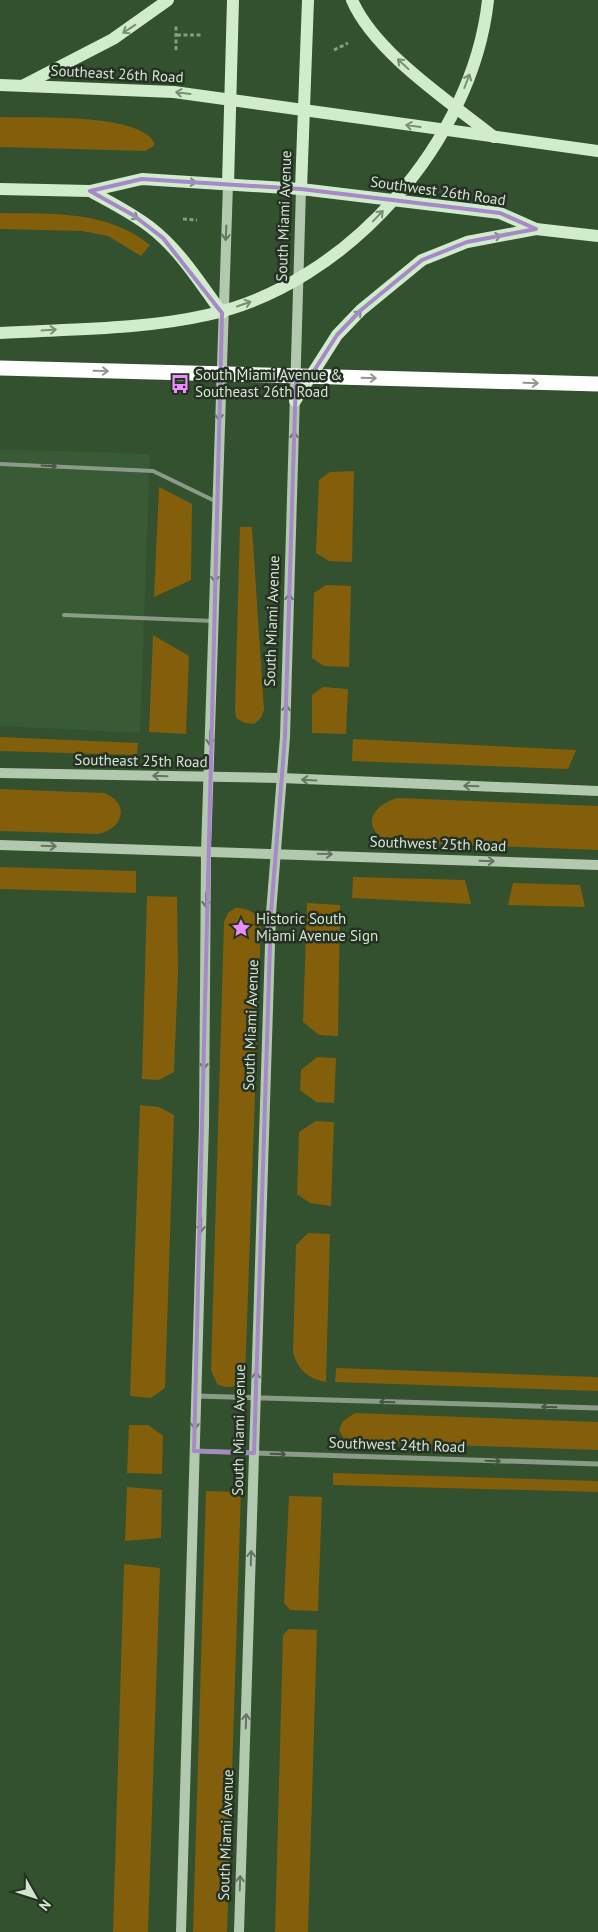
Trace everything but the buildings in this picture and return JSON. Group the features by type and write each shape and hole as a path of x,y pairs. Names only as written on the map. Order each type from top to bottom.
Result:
{"highway":[{"path":"0,368 598,384"}],"main road":[{"path":"22,86 113,39 168,0"},
{"path":"181,1932 204,1125 206,851 222,313 232,100 230,38 233,0"},
{"name":"South Miami Avenue","path":"239,1932 271,913 289,650 308,0"},
{"path":"352,0 369,27 405,66 496,138"},
{"path":"0,333 178,321 266,296 310,272 355,239 375,219 400,192 431,150 464,88 478,49 488,0"},
{"name":"Southeast 26th Road","path":"0,85 174,92 304,110"},
{"path":"304,110 598,151"},
{"path":"0,189 90,191 142,179 228,184"},
{"name":"Southwest 26th Road","path":"228,184 301,189 500,213 536,229 598,236"},
{"path":"90,191 133,215 164,238 175,249 222,313"},
{"path":"295,401 337,335 361,310 422,260 467,242 536,229"},
{"name":"Southeast 25th Road","path":"0,773 281,778"},
{"path":"281,778 598,791"},
{"path":"0,845 276,853"},
{"name":"Southwest 25th Road","path":"276,853 598,865"}],"street":[{"path":"196,1396 598,1408"},
{"name":"Southwest 24th Road","path":"194,1450 598,1464"}],"lane":[{"path":"0,464 154,471 217,502"},
{"path":"64,615 214,621"}],"path":[{"path":"176,19 176,50"},
{"path":"177,36 201,34"},
{"path":"333,50 354,40"},
{"path":"181,219 197,220"}],"highlighted area":[{"path":"142,179 171,180 301,189 500,213 536,229 467,242 422,260 361,310 337,335 310,377 296,376 285,737 271,913 254,1453 194,1451 222,313 163,238 133,215 90,191"}],"shaded area":[{"path":"0,117 83,119 107,122 128,126 144,133 154,142 154,146 145,151 0,147"},
{"path":"0,213 59,214 98,220 116,225 150,245 141,256 108,236 82,231 0,229"},
{"path":"0,449 150,454 140,733 0,726"},
{"path":"354,471 352,562 329,561 316,553 319,480 330,472"},
{"path":"159,487 192,504 191,580 154,597"},
{"path":"240,527 252,527 264,710 261,718 254,724 245,723 236,718 235,708"},
{"path":"326,585 351,586 349,667 324,666 312,658 314,593"},
{"path":"153,635 189,656 186,734 149,732"},
{"path":"323,687 348,689 346,734 312,733 312,695"},
{"path":"0,737 138,743 137,755 0,751"},
{"path":"353,739 576,750 568,769 352,761"},
{"path":"0,789 104,793 113,797 118,803 121,809 120,815 113,827 98,834 0,831"},
{"path":"398,798 598,806 598,850 389,842 374,830 372,824 373,817 381,806"},
{"path":"0,867 136,871 136,893 0,889"},
{"path":"353,877 465,880 471,904 352,898"},
{"path":"513,883 580,885 585,907 508,905"},
{"path":"147,896 177,897 178,972 174,1072 159,1080 142,1079"},
{"path":"307,903 340,905 338,1036 319,1035 303,1022"},
{"path":"235,908 251,912 257,917 261,925 245,1378 239,1384 229,1387 217,1384 211,1370 224,922 228,913"},
{"path":"317,1057 336,1058 334,1103 316,1102 300,1090 301,1070"},
{"path":"140,1105 159,1107 174,1115 165,1388 151,1398 130,1396"},
{"path":"316,1121 334,1122 331,1206 310,1203 297,1194 299,1132"},
{"path":"308,1233 330,1234 326,1382 309,1376 304,1372 297,1363 293,1352 296,1245"},
{"path":"336,1368 598,1377 598,1391 335,1382"},
{"path":"355,1413 598,1422 598,1450 354,1442 344,1439 339,1430 343,1421"},
{"path":"129,1425 148,1425 163,1436 162,1474 127,1473"},
{"path":"333,1473 598,1481 598,1492 333,1485"},
{"path":"127,1487 162,1490 161,1538 125,1541"},
{"path":"206,1491 241,1492 227,1932 193,1932"},
{"path":"289,1496 322,1497 318,1611 290,1610 284,1603"},
{"path":"124,1564 160,1568 148,1932 113,1932"},
{"path":"289,1629 317,1630 308,1932 275,1932 283,1635"}],"place":[{"name":"South Miami Avenue & Southeast 26th Road","path":"180,384"},
{"name":"Historic South Miami Avenue Sign","path":"241,928"}]}
